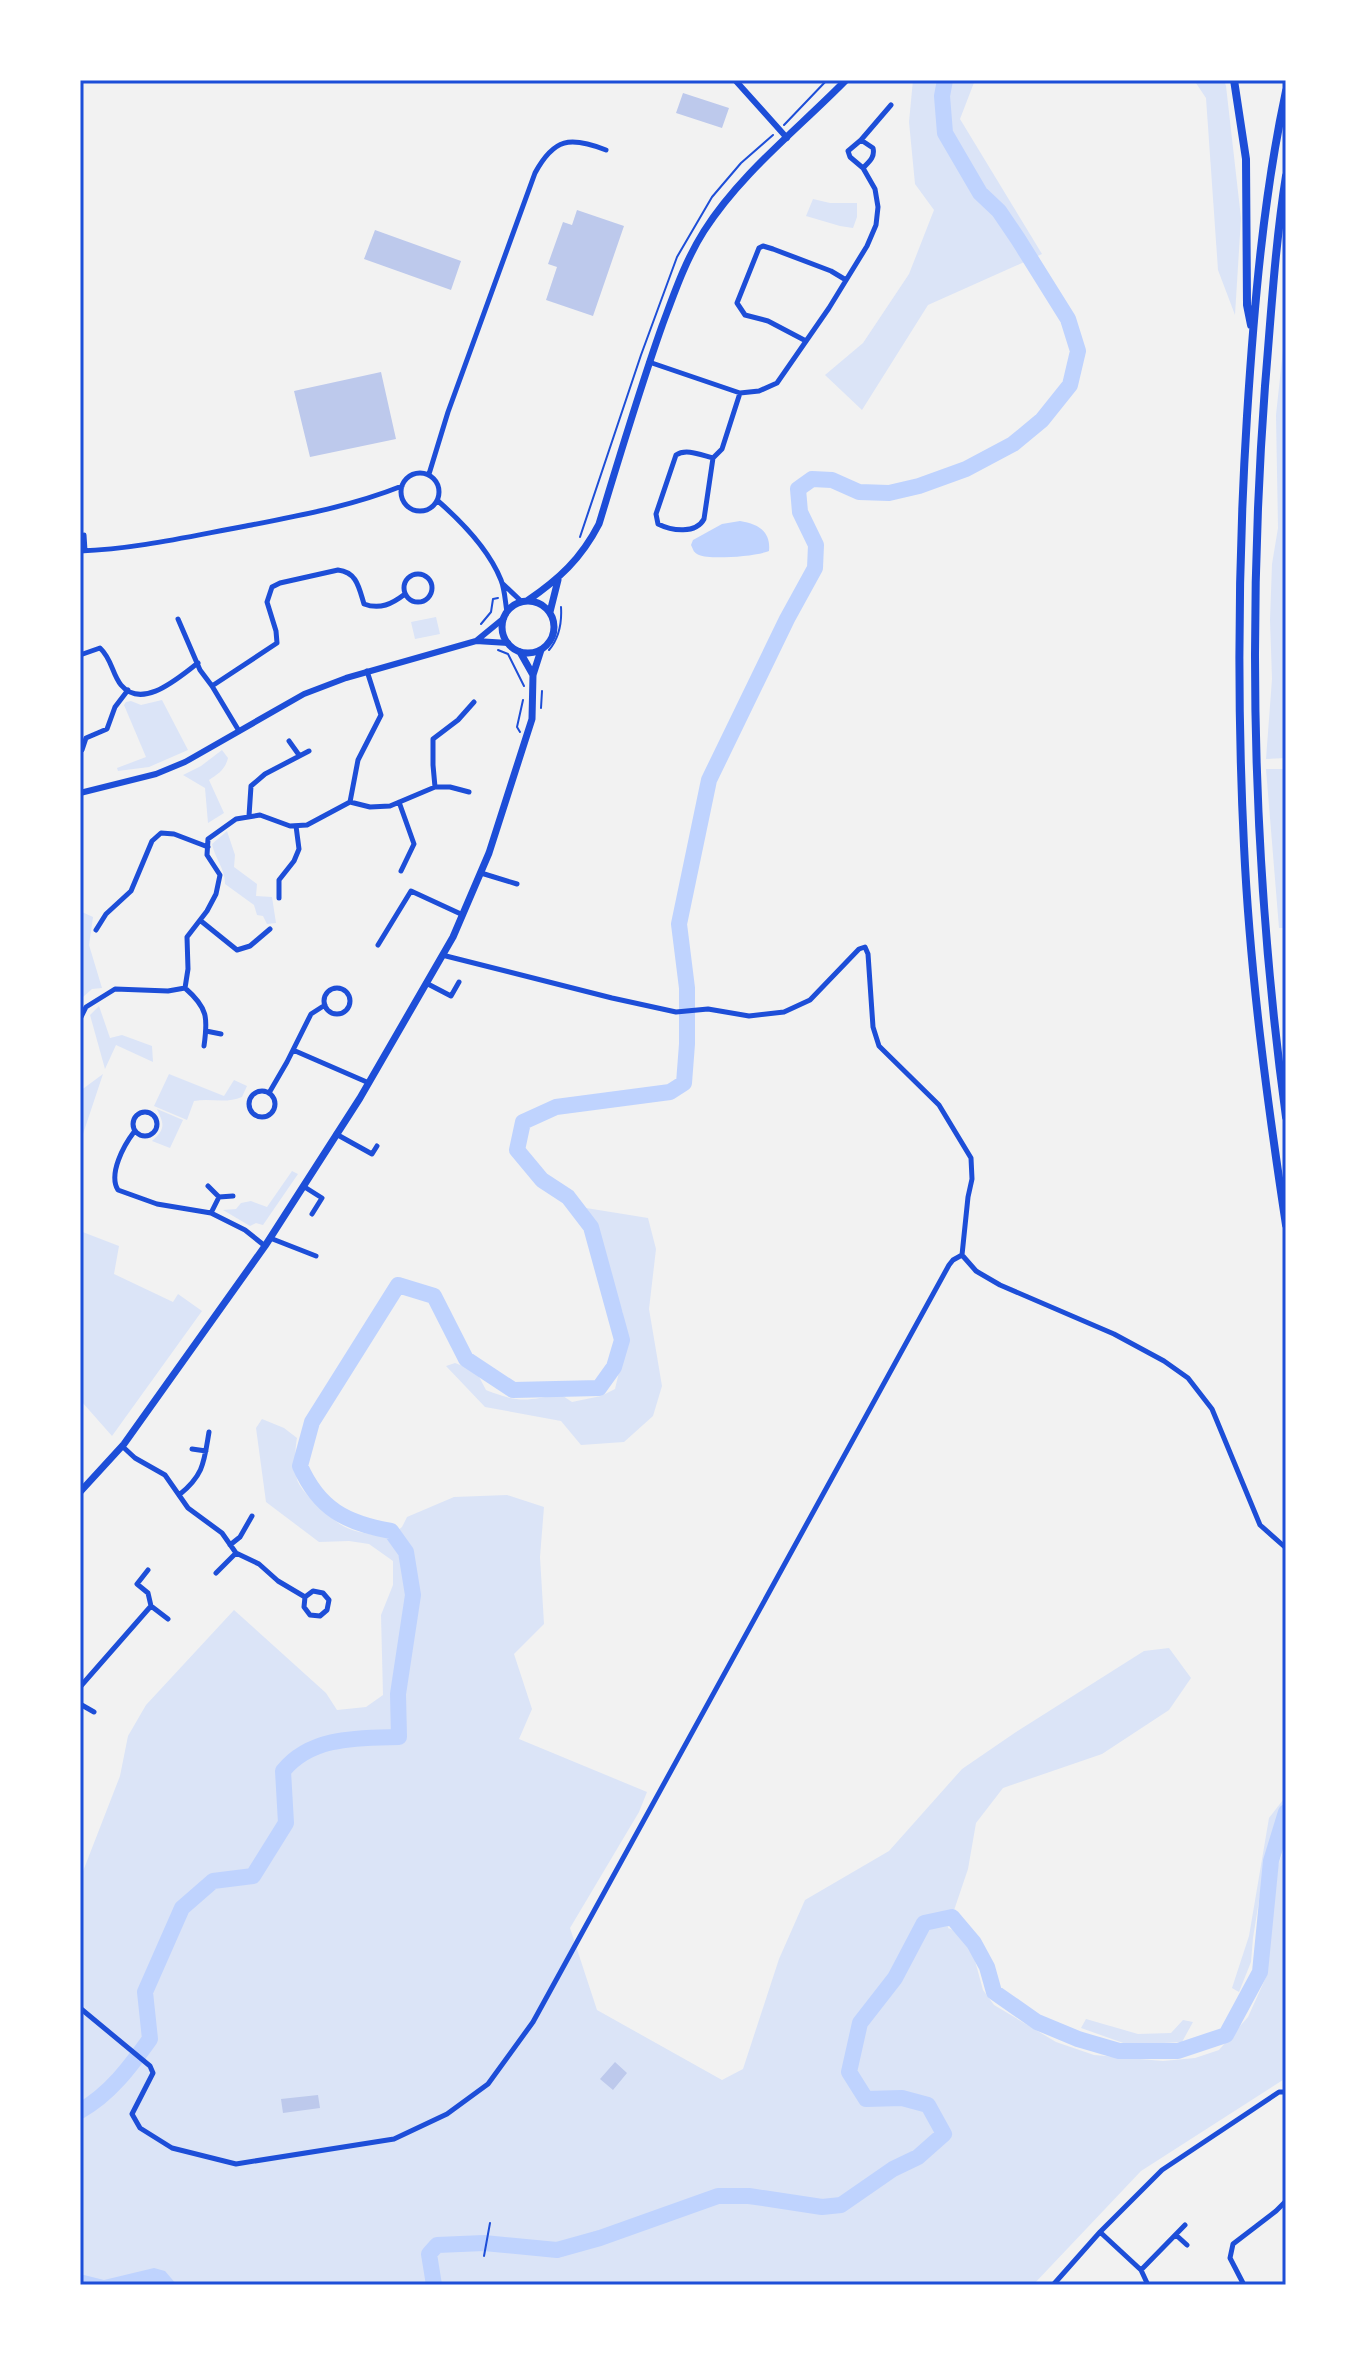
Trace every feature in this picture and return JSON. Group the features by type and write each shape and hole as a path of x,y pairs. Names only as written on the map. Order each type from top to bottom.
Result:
{"highway":[{"path":"1234,80 1246,159 1247,305 1253,334"},
{"path":"1286,91 1265,213 1253,334 1240,573 1244,849 1256,1002 1286,1225"},
{"path":"1286,176 1274,272 1262,427 1255,656 1261,883 1286,1117"}],"main road":[{"path":"533,675 520,652 508,643 502,628 505,615 516,604 558,580 588,545 599,524 649,362 679,281 699,240 739,185 846,80"},
{"path":"550,612 558,580"},
{"path":"520,652 541,650 554,633 550,612 544,606 525,601"},
{"path":"80,1492 122,1446 214,1321 369,1083 442,955 481,873 532,719 533,675 541,650"}],"street":[{"path":"735,80 787,138"},
{"path":"649,362 740,393 759,391 777,383 829,308 867,246 876,225 878,207 875,189 848,151 891,105"},
{"path":"861,140 873,148 874,153 863,168"},
{"path":"429,474 448,412 535,173 547,151 572,141 606,150"},
{"path":"806,341 740,310 737,303 759,248 773,249 831,271 846,280"},
{"path":"713,458 687,451 676,455 656,514 658,524 668,528 694,529 701,525 713,458 722,449 740,393"},
{"path":"84,535 82,551 145,544 273,521 382,493 402,486 410,475 416,473 429,474 438,483 438,501 425,510 411,509 402,497 402,486"},
{"path":"438,501 455,516 493,564 503,584 505,615 476,641"},
{"path":"212,686 277,643 267,602 272,587 280,583 338,570 347,571 356,579 364,604 375,608 392,604 405,594"},
{"path":"423,575 430,581 431,591 422,601 413,601 405,594 405,582 410,576 423,575"},
{"path":"503,584 525,601"},
{"path":"178,619 198,663 239,731"},
{"path":"80,793 156,774 190,759 304,694 367,671 476,641 508,643"},
{"path":"80,655 100,648 108,656 120,685 131,693 164,688 198,663"},
{"path":"350,802 358,760 381,715 367,671"},
{"path":"82,750 83,736 107,729 115,707 128,690"},
{"path":"435,787 433,739 458,720 474,702"},
{"path":"289,741 299,755"},
{"path":"249,817 251,786 265,774 309,751"},
{"path":"185,988 187,937 216,894 220,875 207,855 208,839 236,819 260,815 290,826 307,825 350,802 370,807 390,806 435,787 469,792"},
{"path":"399,802 414,844 401,871"},
{"path":"279,898 279,880 299,849 296,826"},
{"path":"96,930 106,914 131,891 152,841 161,833 174,834 208,847"},
{"path":"481,873 517,884"},
{"path":"378,945 411,891 463,915"},
{"path":"200,920 237,950 250,946 270,929"},
{"path":"442,955 676,1012 708,1009 749,1016 784,1012 810,1000 859,949 865,947 869,962 873,1027 879,1046 939,1105 971,1158 973,1173 962,1255 976,1271 1000,1285 1114,1334 1188,1378 1212,1409 1260,1525 1286,1548"},
{"path":"426,983 451,996 459,982"},
{"path":"80,1019 86,1007 115,989 168,991 185,988"},
{"path":"185,988 203,1006 208,1021 204,1046"},
{"path":"335,988 344,990 350,996 350,1005 343,1013 333,1014 325,1005 325,996 335,988"},
{"path":"269,1093 311,1014 325,1005"},
{"path":"206,1031 221,1034"},
{"path":"293,1050 369,1083"},
{"path":"260,1090 269,1093 275,1104 271,1113 262,1117 252,1114 248,1103 251,1095 260,1090"},
{"path":"147,1112 155,1117 157,1127 152,1135 143,1137 134,1132 132,1122 138,1114 147,1112"},
{"path":"134,1132 124,1144 114,1179 118,1190 157,1204 211,1213 267,1242 316,1256"},
{"path":"336,1134 372,1154 377,1146"},
{"path":"208,1186 219,1197 233,1196"},
{"path":"303,1186 322,1198 312,1214"},
{"path":"211,1213 219,1197"},
{"path":"80,2008 150,2066 153,2073 132,2114 140,2128 172,2148 236,2164 394,2139 447,2114 488,2084 533,2022 949,1265 962,1255"},
{"path":"179,1495 197,1479 203,1466 209,1432"},
{"path":"122,1446 135,1458 165,1475 188,1508 222,1533 236,1553 259,1564 278,1581 305,1597"},
{"path":"192,1449 206,1451"},
{"path":"230,1545 240,1537 252,1516"},
{"path":"216,1573 236,1553"},
{"path":"148,1570 137,1584 148,1593 151,1606 168,1619"},
{"path":"313,1591 323,1593 329,1600 327,1610 320,1616 310,1615 304,1607 305,1597 313,1591"},
{"path":"80,1687 151,1606"},
{"path":"80,1704 94,1712"},
{"path":"1053,2285 1162,2170 1279,2092 1286,2092"},
{"path":"1244,2285 1230,2258 1233,2244 1286,2201"},
{"path":"1141,2270 1185,2225"},
{"path":"1100,2232 1141,2270 1148,2285"},
{"path":"1176,2235 1187,2245"}],"path":[{"path":"484,2256 490,2223"}],"shaded area":[{"path":"913,80 975,80 960,119 1042,254 928,305 862,410 825,375 863,343 909,274 934,210 915,184 909,122"},
{"path":"1194,80 1224,80 1226,86 1241,218 1235,315 1218,270 1206,98"},
{"path":"813,199 830,203 857,203 853,228 806,216"},
{"path":"1286,322 1286,758 1266,759 1272,679 1272,564 1278,528 1276,415"},
{"path":"436,617 440,634 415,639 411,622"},
{"path":"162,700 188,750 149,767 118,771 117,768 146,757 124,705 131,701 141,705"},
{"path":"222,750 228,758 227,762 209,780 224,813 208,823 205,788 183,775"},
{"path":"1266,769 1285,769 1286,928 1279,928"},
{"path":"227,831 235,855 234,867 257,884 256,896 272,897 276,923 267,924 263,916 257,915 254,905 225,884 212,844"},
{"path":"80,907 82,912 93,917 89,945 102,988 92,989 83,997 80,985"},
{"path":"99,1006 110,1038 122,1035 152,1046 153,1062 116,1045 105,1069 90,1015"},
{"path":"103,1074 80,1143 80,1091"},
{"path":"169,1074 224,1096 234,1080 247,1086 242,1097 236,1099 194,1101 187,1120 154,1106"},
{"path":"157,1109 183,1120 170,1148 152,1141 162,1125"},
{"path":"292,1171 298,1174 263,1225 256,1223 250,1226 223,1210 236,1209 241,1203 251,1201 267,1207"},
{"path":"586,1208 648,1218 656,1249 649,1309 662,1386 653,1416 624,1442 581,1445 561,1421 485,1407 446,1366 455,1363 476,1371 486,1390 515,1399 560,1394 572,1402 601,1396 615,1389 625,1347 623,1313 608,1273 600,1232"},
{"path":"80,1231 119,1246 114,1274 173,1302 178,1294 202,1311 112,1436 82,1402 80,1394"},
{"path":"262,1419 284,1428 297,1438 296,1473 301,1487 333,1519 354,1530 388,1538 402,1527 407,1517 454,1497 507,1495 544,1507 540,1557 544,1624 514,1654 532,1709 519,1739 647,1792 639,1812 570,1928 597,2010 722,2080 743,2069 779,1959 805,1900 889,1851 962,1769 1144,1651 1169,1648 1191,1678 1169,1710 1102,1754 1003,1788 976,1823 968,1869 948,1928 958,1932 974,1957 983,1990 994,2005 1056,2042 1094,2055 1163,2061 1195,2058 1219,2050 1248,2017 1267,1975 1274,1877 1286,1843 1286,2078 1141,2171 1033,2285 80,2285 80,1879 120,1776 128,1736 146,1705 234,1610 326,1693 337,1710 366,1707 383,1695 381,1615 393,1585 393,1561 369,1544 319,1542 266,1502 256,1428"},
{"path":"1286,1796 1286,1804 1278,1814 1266,1857 1251,1962 1239,1992 1232,1988 1249,1936 1269,1818"},
{"path":"1086,2019 1138,2034 1171,2033 1183,2020 1193,2022 1182,2042 1129,2045 1081,2028"}],"water":[{"path":"740,521 762,530 768,538 769,551 723,557 699,555 694,551 691,545 693,540 722,524"},
{"path":"154,2268 165,2271 177,2285 80,2285 80,2274 104,2280"}],"building":[{"path":"683,93 729,108 722,128 676,113"},
{"path":"577,210 624,226 593,316 546,300 557,267 548,264 563,222 572,225"},
{"path":"375,230 461,261 451,290 364,259"},
{"path":"381,372 396,439 310,457 294,391"},
{"path":"615,2062 627,2073 613,2090 600,2079"},
{"path":"318,2095 320,2108 283,2113 281,2099"}],"waterway":[{"path":"80,2111 110,2088 150,2039 145,1992 182,1908 213,1881 253,1876 286,1823 283,1771 307,1751 321,1745 352,1739 399,1737 398,1694 413,1595 406,1552 391,1531 360,1524 336,1512 316,1493 300,1466 312,1422 398,1285 434,1296 466,1359 513,1390 599,1388 614,1367 622,1340 591,1227 568,1197 542,1180 517,1150 523,1122 556,1107 670,1092 684,1083 687,988 679,924 709,780 815,568 816,545 800,512 798,489 812,479 832,480 859,492 889,493 966,469 1013,444 1042,420 1070,385 1078,351 1068,319 999,211 980,193 945,133 942,96 945,80"},
{"path":"434,2285 429,2254 437,2245 484,2243 557,2250 718,2196 749,2196 822,2207 841,2205 893,2169 918,2157 944,2134 928,2105 902,2098 866,2099 849,2072 860,2023 895,1978 924,1923 952,1917 974,1943 987,1967 994,1992 1037,2022 1078,2039 1119,2051 1178,2051 1226,2035 1260,1972 1271,1861 1286,1812"}]}
